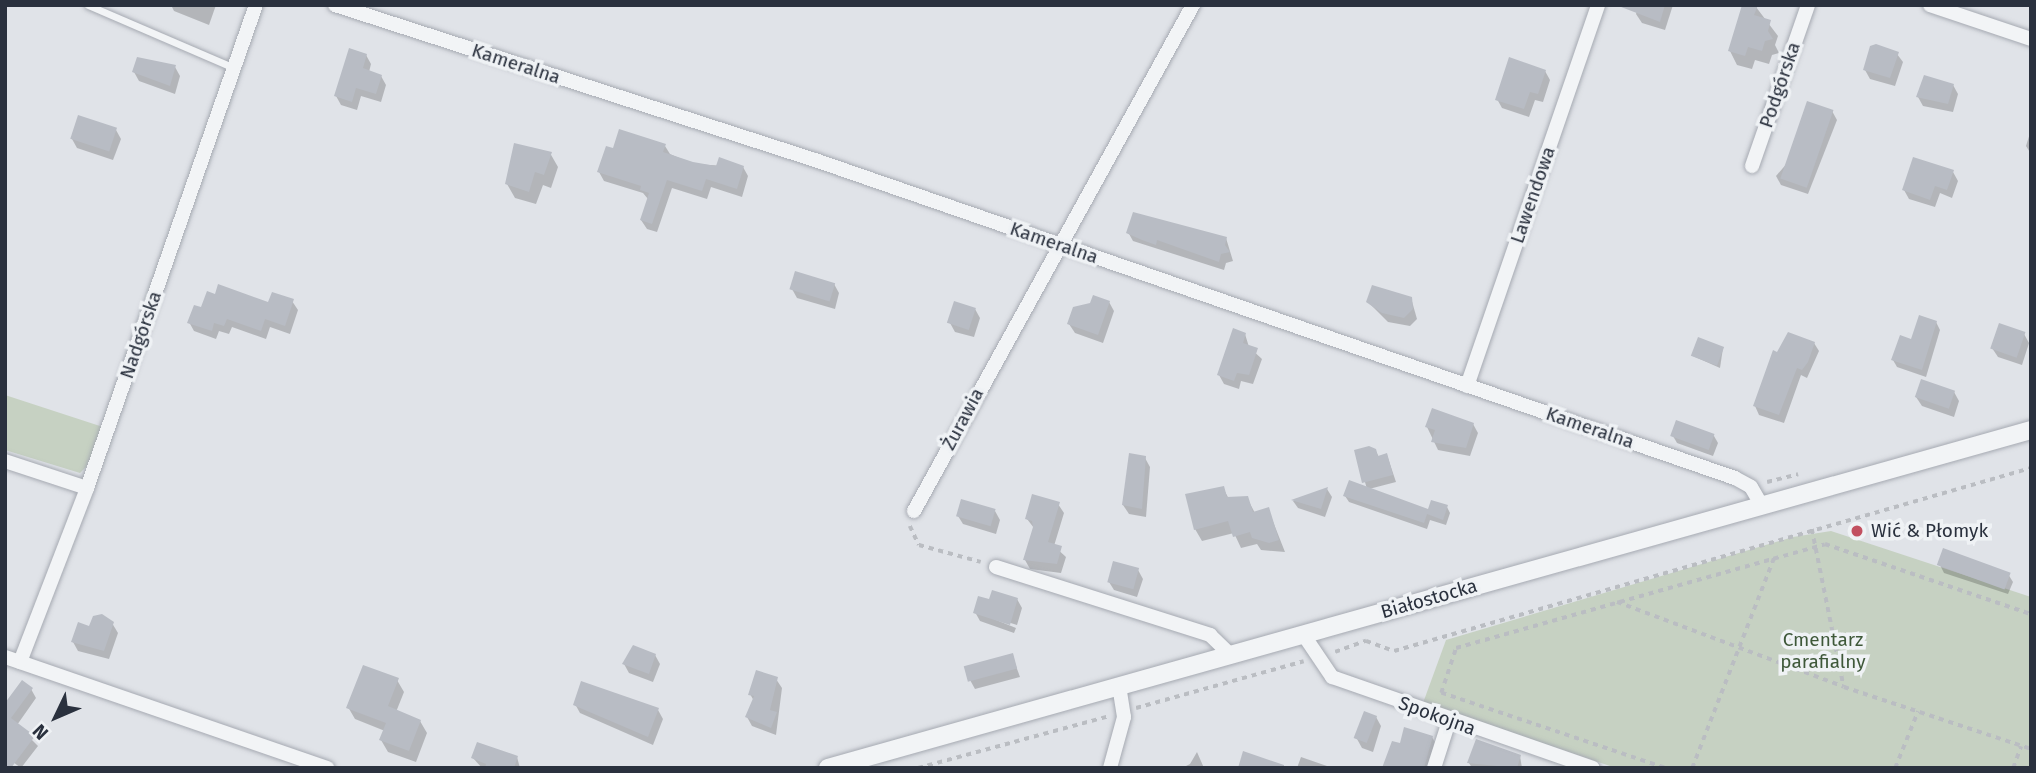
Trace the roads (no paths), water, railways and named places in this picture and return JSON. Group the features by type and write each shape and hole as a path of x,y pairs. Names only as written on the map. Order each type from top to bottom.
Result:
{"street":[{"name":"Nadgórska","path":"20,662 87,488 256,5"},
{"name":"Kameralna","path":"335,5 815,160 1467,386 1751,487 1761,504"},
{"name":"Żurawia","path":"914,511 1193,5"},
{"name":"Lawendowa","path":"1467,386 1598,5"},
{"name":"Podgórska","path":"1752,166 1808,5"},
{"path":"1930,5 2031,39"},
{"name":"Białostocka","path":"828,768 2031,430"},
{"path":"5,461 87,488"},
{"path":"996,567 1210,635 1230,654"},
{"name":"Spokojna","path":"1303,634 1332,677 1450,721 1592,768"},
{"path":"5,657 327,768"},
{"path":"1110,768 1123,712 1119,687"},
{"path":"1434,768 1450,721"}],"lane":[{"path":"88,5 234,68"}],"place":[{"name":"Wić & Płomyk","path":"1857,531"}],"park label":[{"name":"Cmentarz parafialny","path":"1823,651"}]}
